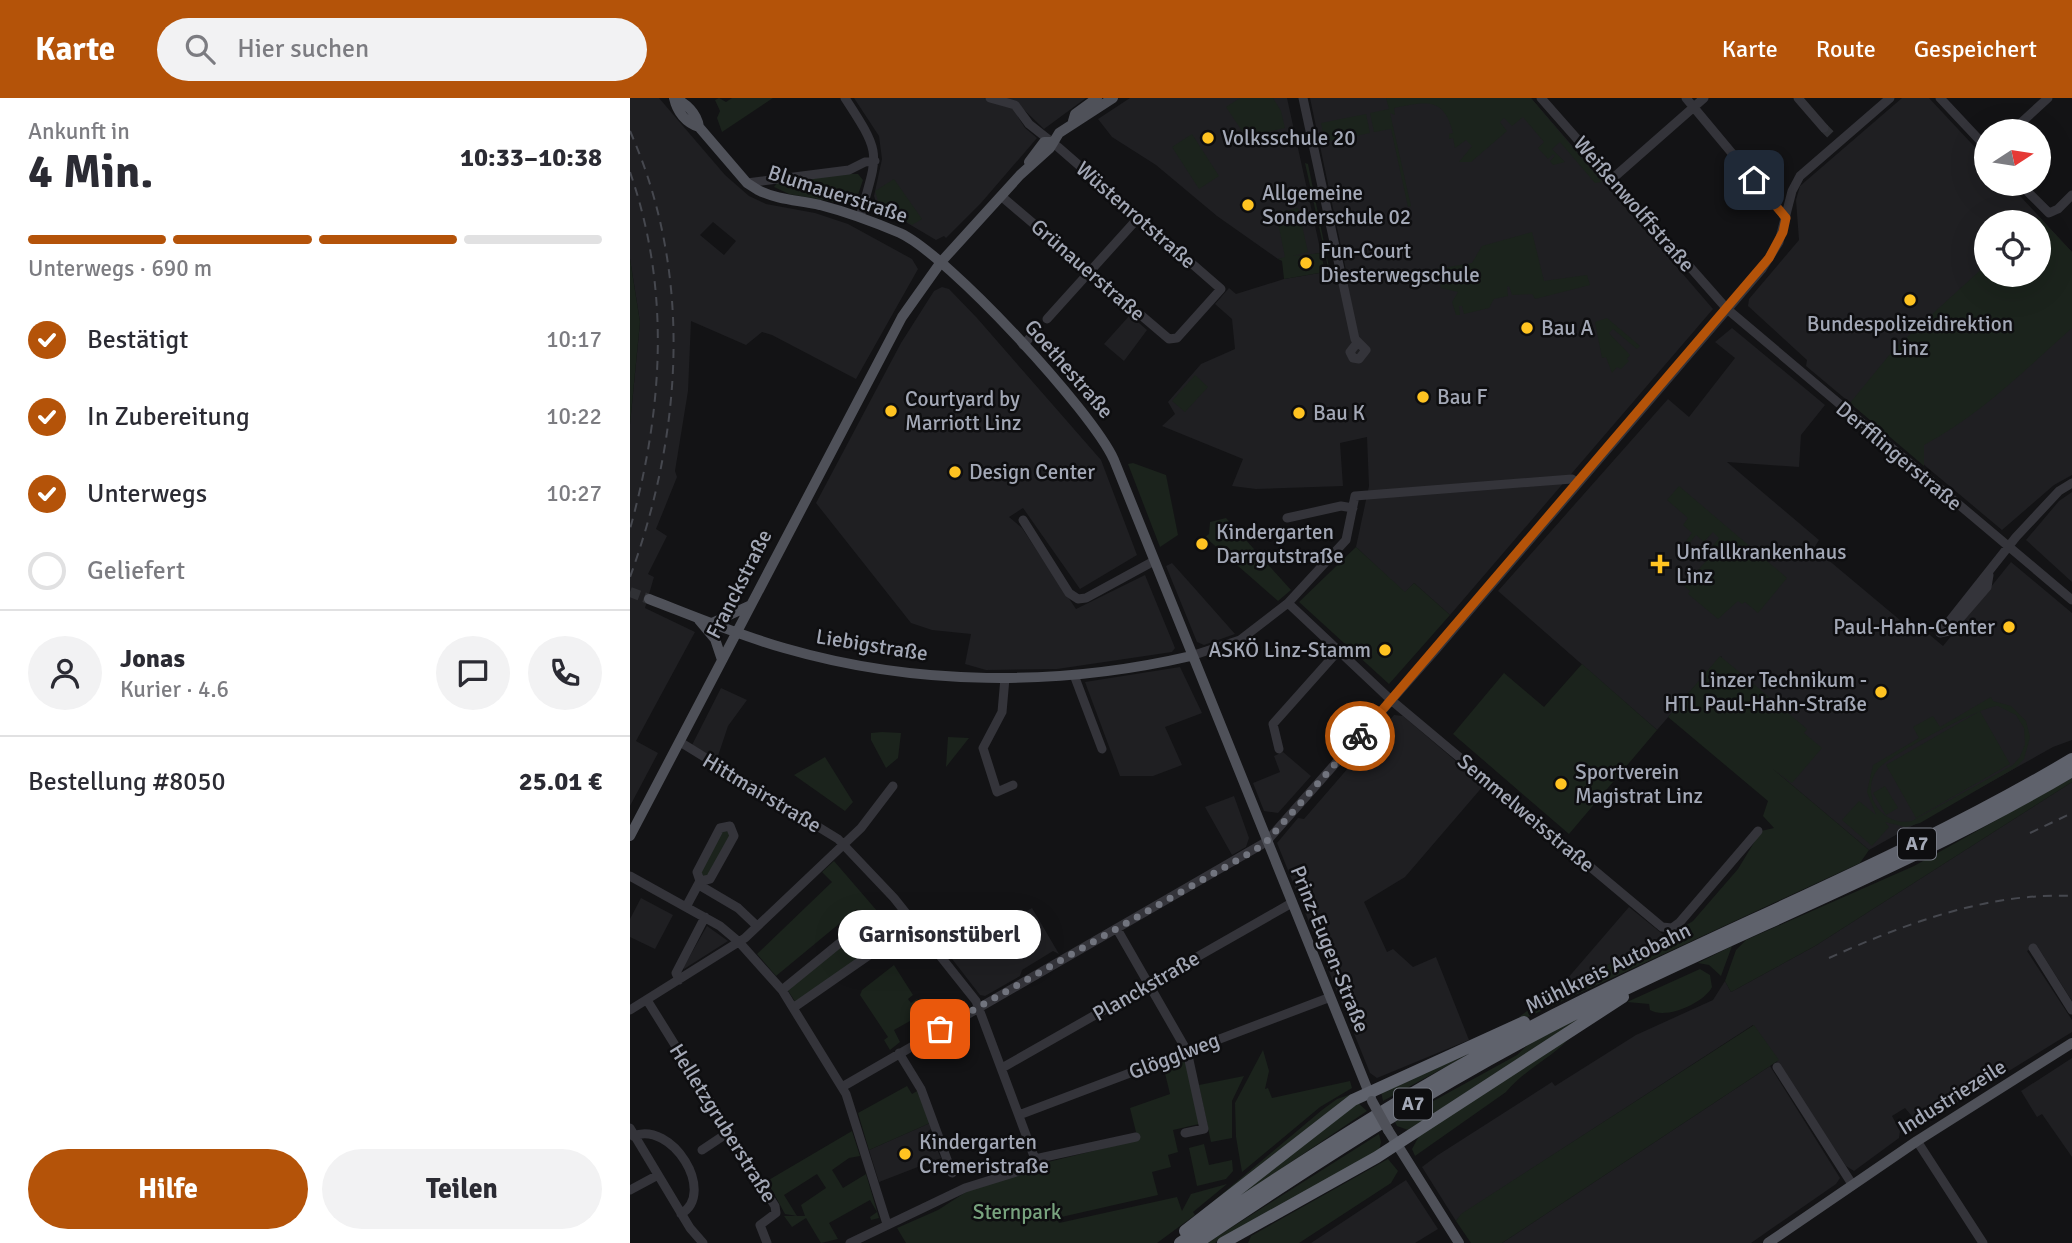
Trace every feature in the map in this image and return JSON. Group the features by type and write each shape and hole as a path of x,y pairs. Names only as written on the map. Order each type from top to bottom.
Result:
{"highway":[{"name":"Mühlkreis Autobahn","path":"1180,1243 1309,1156 1393,1105 1571,1006 1678,954 1893,857 2072,759"},
{"name":"Mühlkreis Autobahn","path":"1197,1243 1415,1103 1527,1040 1639,983 1922,853 2072,771"},
{"path":"1223,1243 1396,1144 1619,1001 1639,983"},
{"path":"1172,1243 1266,1166 1370,1096 1534,1018 1571,1006"}],"main road":[{"name":"Blumauerstraße","path":"674,98 676,108 691,125 699,127 747,183 773,197 860,217 909,238 941,262"},
{"name":"Franckstraße","path":"630,836 902,317 941,262 1020,176 1045,153 1051,142 1073,121 1075,114 1097,98"},
{"path":"1073,121 1079,121 1113,98"},
{"name":"Goethestraße","path":"941,262 1023,345 1100,433 1191,656"},
{"name":"Liebigstraße","path":"649,599 782,648 904,672 1005,678 1074,676 1141,667 1191,656"},
{"path":"712,623 751,605"},
{"path":"698,618 715,639 722,661"},
{"name":"Prinz-Eugen-Straße","path":"1191,656 1370,1096 1405,1160 1459,1243"},
{"name":"Industriezeile","path":"1768,1243 1917,1141 2072,1043"}],"street":[{"path":"845,98 872,139 875,161 860,217"},
{"path":"990,98 1015,101"},
{"path":"1303,98 1357,343"},
{"name":"Weißenwolffstraße","path":"1541,98 1727,310"},
{"path":"1686,98 1786,218"},
{"path":"1612,180 1704,98"},
{"path":"1798,98 1824,128"},
{"path":"842,1087 1266,842 1578,483 1769,258 1783,232 1797,181 1835,140 1890,98"},
{"path":"1940,98 1974,134"},
{"path":"2025,119 2048,98"},
{"name":"Wüstenrotstraße","path":"1015,101 1029,124 1221,289 1177,338"},
{"path":"747,183 859,166 875,161"},
{"path":"859,166 871,177"},
{"path":"2032,196 2049,212 2058,209 2072,195"},
{"name":"Grünauerstraße","path":"1001,196 1164,336 1177,338"},
{"path":"1048,318 1139,217"},
{"name":"Derfflingerstraße","path":"1727,310 2072,600"},
{"path":"1023,345 1038,329"},
{"path":"1191,656 1240,640 1288,603 1342,547 1349,533 1355,496 1572,478 1578,483"},
{"path":"1989,573 1987,587 1949,631 1940,633 1943,626 2052,498 2072,484"},
{"path":"1287,518 1341,506 1353,508"},
{"path":"1023,520 1069,593 1078,600 1154,561"},
{"name":"Semmelweisstraße","path":"1288,603 1391,700 1667,929 1680,922 1758,831"},
{"path":"1279,749 1273,724 1338,651"},
{"path":"1074,676 1102,749"},
{"path":"1005,678 1002,712 984,744 983,752 995,790 999,792 1013,785"},
{"name":"Hittmairstraße","path":"680,742 773,797 844,845 979,1007 1035,1159"},
{"name":"Hittmairstraße","path":"844,845 893,786"},
{"path":"686,907 699,883 697,872 720,828 730,827 734,836 709,879 699,883"},
{"path":"630,1010 739,942 844,845"},
{"path":"630,876 705,917 739,942 782,990 842,1087 887,1224"},
{"path":"699,883 738,908 757,926"},
{"name":"Planckstraße","path":"1002,1068 1290,904"},
{"path":"680,980 676,973 705,917"},
{"path":"782,990 863,924 881,946"},
{"path":"1117,929 1187,1051 1204,1129 1185,1133"},
{"path":"793,1008 898,935"},
{"path":"2033,948 2072,1010"},
{"name":"Glögglweg","path":"1019,1115 1328,998"},
{"name":"Helletzgruberstraße","path":"647,1000 776,1210 774,1216 760,1225 767,1243"},
{"path":"899,1053 920,1089 960,1190"},
{"path":"1777,1067 1852,1184"},
{"path":"632,1132 681,1214 704,1243"},
{"path":"632,1132 665,1140 685,1159 693,1178 693,1192 690,1205 681,1214"},
{"path":"702,1150 729,1132"},
{"path":"850,1243 960,1190 1027,1169 1035,1159 1136,1137"},
{"path":"1917,1141 1983,1243"},
{"path":"630,1190 658,1175"}],"shaded area":[{"path":"630,98 659,98 725,175 749,196 766,204 815,213 848,224 912,259 918,269 856,379 772,335 762,332 746,345 691,321 688,391 675,471 677,477 656,529 667,536 648,574 654,577 645,608 695,632 636,741 658,753 630,806 630,424 640,322 630,259","holes":["713,222 736,241 724,255 700,235"]},
{"path":"854,98 984,98 1013,107 1019,113 1018,117 1025,128 1037,138 981,203 946,238 944,236 936,240 877,205 874,196 882,159 879,136"},
{"path":"999,98 1086,98 1044,129 1017,103"},
{"path":"1130,98 1287,98 1321,253 1278,259 1217,216 1156,165 1112,137 1098,119"},
{"path":"1310,98 1531,98 1713,309 1450,615 1414,583 1405,593 1356,547 1369,486 1367,437 1340,443 1343,486 1256,489 1232,486 1243,459 1162,426 1175,414 1168,402 1201,364 1235,349 1232,319 1215,304 1229,288 1236,294 1284,279 1325,272 1347,275"},
{"name":"Bundespolizeidirektion Linz","path":"1902,98 1929,98 1974,146 1974,196 2020,196 2033,210 1974,210 1974,287 2051,287 2051,229 2072,252 2072,475 2054,485 2002,530 1806,366 1807,360 1748,306 1749,299 1799,240 1796,200 1800,186"},
{"path":"942,287 949,289 977,318 1101,460 1137,555 1080,589 1023,508 1009,517 1022,528 1076,609 1145,575 1175,648 1172,652 1057,669 986,670 965,664 971,634 932,630 911,623 816,503 901,343 934,291"},
{"path":"1130,315 1147,330 1124,361 1104,344"},
{"path":"1732,328 1825,405 1801,435 1799,467 1727,462 1819,540 1814,548 1919,636 1924,630 1943,646 2011,562 2072,613 2072,740 2053,747 1869,850 1773,769 1721,656 1657,730 1498,591 1668,399 1689,417 1735,358 1715,342"},
{"path":"2072,492 2072,582 2026,540 2059,501"},
{"path":"1172,563 1235,634 1204,645 1197,642 1166,566"},
{"path":"1180,667 1202,713 1165,727 1182,765 1153,776 1120,776 1085,682"},
{"path":"721,688 747,700 728,726 717,759 692,745"},
{"path":"1394,715 1403,716 1484,785 1405,877 1364,902 1387,952 1393,949 1413,967 1436,957 1469,1040 1377,1078 1370,1073 1277,843 1298,818 1304,819"},
{"path":"1283,752 1311,776 1278,813 1264,811 1253,783 1280,772 1274,756"},
{"path":"2072,782 2072,1001 2037,946 2027,951 2072,1020 2072,1032 1926,1122 1916,1121 1905,1108 1892,1116 1900,1131 1899,1138 1854,1171 1846,1166 1753,1025 1462,1214 1456,1221 1422,1167 1438,1155 1552,1082 1555,1086 1636,1035 1713,1000 1725,981 1731,992 1815,946"},
{"path":"1234,796 1249,838 1246,847 1232,855 1205,807"},
{"path":"641,898 673,915 655,949 630,937 630,919"},
{"path":"1629,907 1665,936 1662,940 1561,986"},
{"path":"1032,908 1059,954 1053,951 1022,970 1020,976 985,996 980,995 949,955"},
{"path":"707,926 728,941 684,969 683,968"},
{"path":"2072,1058 2072,1157 2042,1114 2037,1117 2021,1091"},
{"path":"1770,1066 1840,1178 1836,1184 1751,1243 1502,1243"},
{"name":"Kindergarten Cremeristraße","path":"930,1123 931,1129 928,1131 941,1158 879,1182 869,1150"},
{"path":"1406,1180 1438,1229 1415,1243 1311,1243"}],"green space":[{"path":"719,98 726,102 732,98 773,98 722,132 717,118 720,111 715,100"},
{"path":"1240,98 1273,98 1281,111 1285,128 1258,134 1248,140 1226,107"},
{"path":"1386,98 1531,98 1602,182 1595,183 1560,142 1552,149 1565,162 1553,165 1550,161 1555,156 1553,154 1548,159 1538,148 1544,142 1523,117 1512,126 1504,118 1500,122 1507,131 1471,162 1459,162 1472,146 1466,140 1455,148 1453,138 1449,139 1449,134 1453,133 1445,113 1433,105 1417,104 1394,108 1395,115 1390,113 1411,206 1408,207 1391,129 1374,132 1370,113 1389,109"},
{"path":"1366,114 1370,133 1325,142 1321,123"},
{"path":"1192,134 1219,176 1199,189 1172,147"},
{"path":"1305,163 1308,164 1330,272 1329,272"},
{"path":"858,174 863,180 856,201 851,205 789,194 774,187 777,183"},
{"path":"894,179 922,219 912,225 891,211 880,208 875,191"},
{"path":"1298,208 1308,252 1293,256 1321,253 1325,272 1284,279 1282,261 1278,259 1285,257 1276,213"},
{"path":"2051,230 2072,252 2072,328 1983,406 1924,445 1924,466 1850,403 1895,348 1974,276 1974,287 2051,287"},
{"path":"1532,232 1544,281 1587,275 1590,285 1535,299 1532,294 1512,295 1509,286 1508,296 1494,299 1489,308 1464,314 1462,306 1459,306 1460,315 1456,315 1452,302 1458,292 1441,288 1437,269 1472,263 1482,246"},
{"path":"630,259 640,322 630,424"},
{"path":"1607,318 1640,346 1637,349 1613,329 1609,333 1630,355 1627,359 1629,361 1621,369 1617,367 1612,373 1606,357 1602,358 1595,322"},
{"path":"1195,375 1208,387 1185,412 1172,401"},
{"path":"1133,463 1166,475 1178,535 1160,547 1128,464"},
{"path":"1679,486 1787,578 1758,613 1745,602 1742,604 1738,601 1718,619 1688,594 1690,591 1684,586 1714,552 1711,548 1719,538 1713,532 1704,542 1696,535 1689,544 1686,541 1692,533 1683,525 1688,518 1667,500"},
{"path":"1226,518 1291,590 1278,601 1205,537 1209,534 1210,522"},
{"name":"ASKÖ Linz-Stamm","path":"1356,547 1405,592 1414,583 1450,615 1389,684 1299,602"},
{"path":"1720,656 1807,729 1804,733 1822,748 1792,783 1773,769 1869,850 1860,863 1528,1017 1519,1017 1561,986 1662,940 1693,921 1738,869 1761,831 1774,828 1763,816 1768,801 1668,717"},
{"name":"Sportverein Magistrat Linz","path":"1582,664 1657,730 1569,834 1453,734 1504,673 1544,707"},
{"path":"1991,697 1993,701 2011,706 2026,721 2030,737 2024,759 2015,768 1920,823 1906,827 1885,822 1889,827 1872,846 1842,820 1859,801 1876,815 1867,792 1873,765 1919,738 1913,727 1933,716 1940,727","holes":["1998,706 2016,715 2024,728 2025,744 2020,757 2013,765 1912,821 1892,819 1877,807 1871,789 1873,779 1878,769 1899,753 1988,708"]},
{"path":"1980,711 2010,764 1916,818 1886,765"},
{"path":"871,733 901,733 898,758 886,768 871,740"},
{"path":"948,737 969,738 946,767"},
{"path":"825,757 853,802 845,811 794,775"},
{"path":"2072,778 2072,782 1815,946 1731,992 1725,981 1736,950 1746,940 1914,866"},
{"path":"1885,786 1898,808 1886,815 1873,793"},
{"path":"726,828 731,833 708,876 702,877 700,871 721,831"},
{"path":"834,861 897,934 883,940 857,909 776,976 757,954 832,882 822,872"},
{"path":"859,930 863,930 874,947 796,1003 787,989"},
{"path":"1732,946 1721,976 1709,965 1698,963"},
{"path":"894,965 913,995 908,999 911,1003 917,999 926,1012 894,1030 900,1042 890,1050 884,1040 888,1037 860,995 862,990"},
{"path":"1700,969 1710,975 1712,987 1693,1004 1675,1011 1657,1013 1650,1010 1649,1004 1627,1002"},
{"path":"1600,1006 1408,1130 1397,1126 1395,1122 1517,1055 1533,1040"},
{"path":"1754,1025 1779,1060 1502,1243 1471,1243 1456,1221 1461,1214"},
{"path":"1575,1032 1506,1092 1415,1156 1412,1149 1419,1136"},
{"path":"1263,1050 1269,1071 1265,1089 1268,1088 1272,1098 1350,1081 1352,1088 1320,1107 1242,1172 1236,1137 1235,1103"},
{"path":"1471,1053 1383,1101 1381,1092"},
{"name":"Sternpark","path":"1179,1059 1186,1063 1199,1124 1173,1130 1178,1152 1168,1155 1171,1167 1152,1172 1158,1195 1057,1218 1059,1223 1177,1197 1182,1211 1191,1194 1227,1184 1193,1212 1195,1215 1157,1243 906,1243 897,1228 938,1210 980,1183 1034,1164 1037,1171 1044,1163 1138,1140 1130,1108 1170,1094 1163,1065"},
{"path":"1244,1076 1232,1101 1232,1138 1211,1142 1199,1085"},
{"path":"907,1086 912,1094 917,1091 930,1123 869,1150 858,1113"},
{"path":"1352,1094 1197,1215 1322,1110 1337,1099"},
{"path":"1358,1103 1367,1111 1202,1222"},
{"path":"852,1131 860,1156 849,1158 832,1170 843,1188 866,1174 879,1218 871,1220 870,1217 877,1212 870,1200 829,1223 838,1239 821,1243 806,1218 792,1227 784,1216 797,1216 785,1214 767,1181","holes":["817,1174 826,1188 801,1205 805,1216 797,1216 784,1195"]},
{"path":"1379,1134 1379,1151 1215,1243 1207,1243"},
{"path":"1204,1144 1209,1165 1232,1160 1233,1171 1226,1179 1197,1186 1189,1148"},
{"path":"1388,1159 1398,1171 1391,1183 1299,1243 1248,1243 1251,1236"}],"tunnel":[{"path":"1824,128 1832,136"},
{"path":"630,592 649,599"},
{"path":"898,935 908,929"}],"railway":[{"path":"630,131 650,185 664,240 672,296 674,353 670,410 661,466 648,522 630,577"},
{"path":"630,172 652,261 658,350 650,440 630,529"},
{"path":"2030,833 2072,813"},
{"path":"1829,958 1917,922 1978,905 2041,896 2072,896"}],"way so far":[{"path":"940,1029 1248,855 1266,842 1360,736"}],"place":[{"name":"Volksschule 20","path":"1208,138"},
{"name":"Allgemeine Sonderschule 02","path":"1248,205"},
{"name":"Fun-Court Diesterwegschule","path":"1306,263"},
{"name":"Bundespolizeidirektion Linz","path":"1910,300"},
{"name":"Bau A","path":"1527,328"},
{"name":"Bau F","path":"1423,397"},
{"name":"Courtyard by Marriott Linz","path":"891,411"},
{"name":"Bau K","path":"1299,413"},
{"name":"Design Center","path":"955,472"},
{"name":"Kindergarten Darrgutstraße","path":"1202,544"},
{"name":"Unfallkrankenhaus Linz","path":"1660,564"},
{"name":"Paul-Hahn-Center","path":"2009,627"},
{"name":"ASKÖ Linz-Stamm","path":"1385,650"},
{"name":"Linzer Technikum - HTL Paul-Hahn-Straße","path":"1881,692"},
{"name":"Sportverein Magistrat Linz","path":"1561,784"},
{"name":"Garnisonstüberl","path":"940,1029"},
{"name":"Kindergarten Cremeristraße","path":"905,1154"}],"route":[{"path":"1360,736 1762,269 1779,242 1786,218 1754,180"}]}
